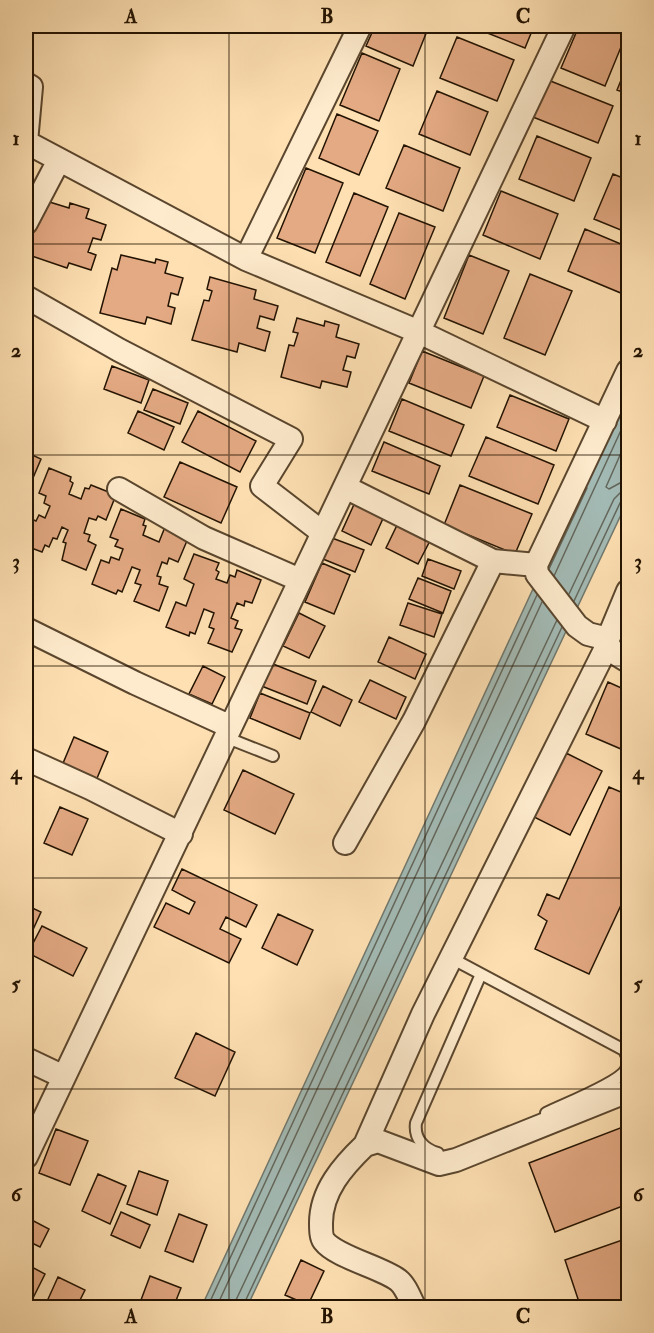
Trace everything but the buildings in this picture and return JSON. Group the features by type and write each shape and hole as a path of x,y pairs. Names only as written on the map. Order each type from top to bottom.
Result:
{"street":[{"path":"246,259 360,26"},
{"path":"26,1157 564,26"},
{"path":"26,84 31,87 26,142 246,259 419,332 605,421"},
{"path":"26,223 59,160"},
{"path":"26,297 119,350 291,439 262,486 323,533"},
{"path":"536,570 628,371"},
{"path":"345,487 493,561 536,570 577,626 588,634 608,642 612,651 628,661"},
{"path":"119,489 204,538 300,580"},
{"path":"345,843 414,721 493,561"},
{"path":"415,1308 399,1280 341,1252 324,1241 321,1231 321,1211 330,1187 348,1161 365,1145 423,1014 608,642 628,591"},
{"path":"26,629 227,732"},
{"path":"26,759 181,834"},
{"path":"26,1059 64,1077"},
{"path":"365,1145 378,1141 439,1164 456,1160 552,1115 628,1091"}],"lane":[{"path":"227,732 273,756"},
{"path":"451,958 482,974 624,1050 628,1058 628,1065 618,1078 552,1115 460,1152 446,1154 433,1152 418,1139 416,1123 482,974"}],"water":[{"path":"628,383 628,500 247,1307 201,1308"}]}
